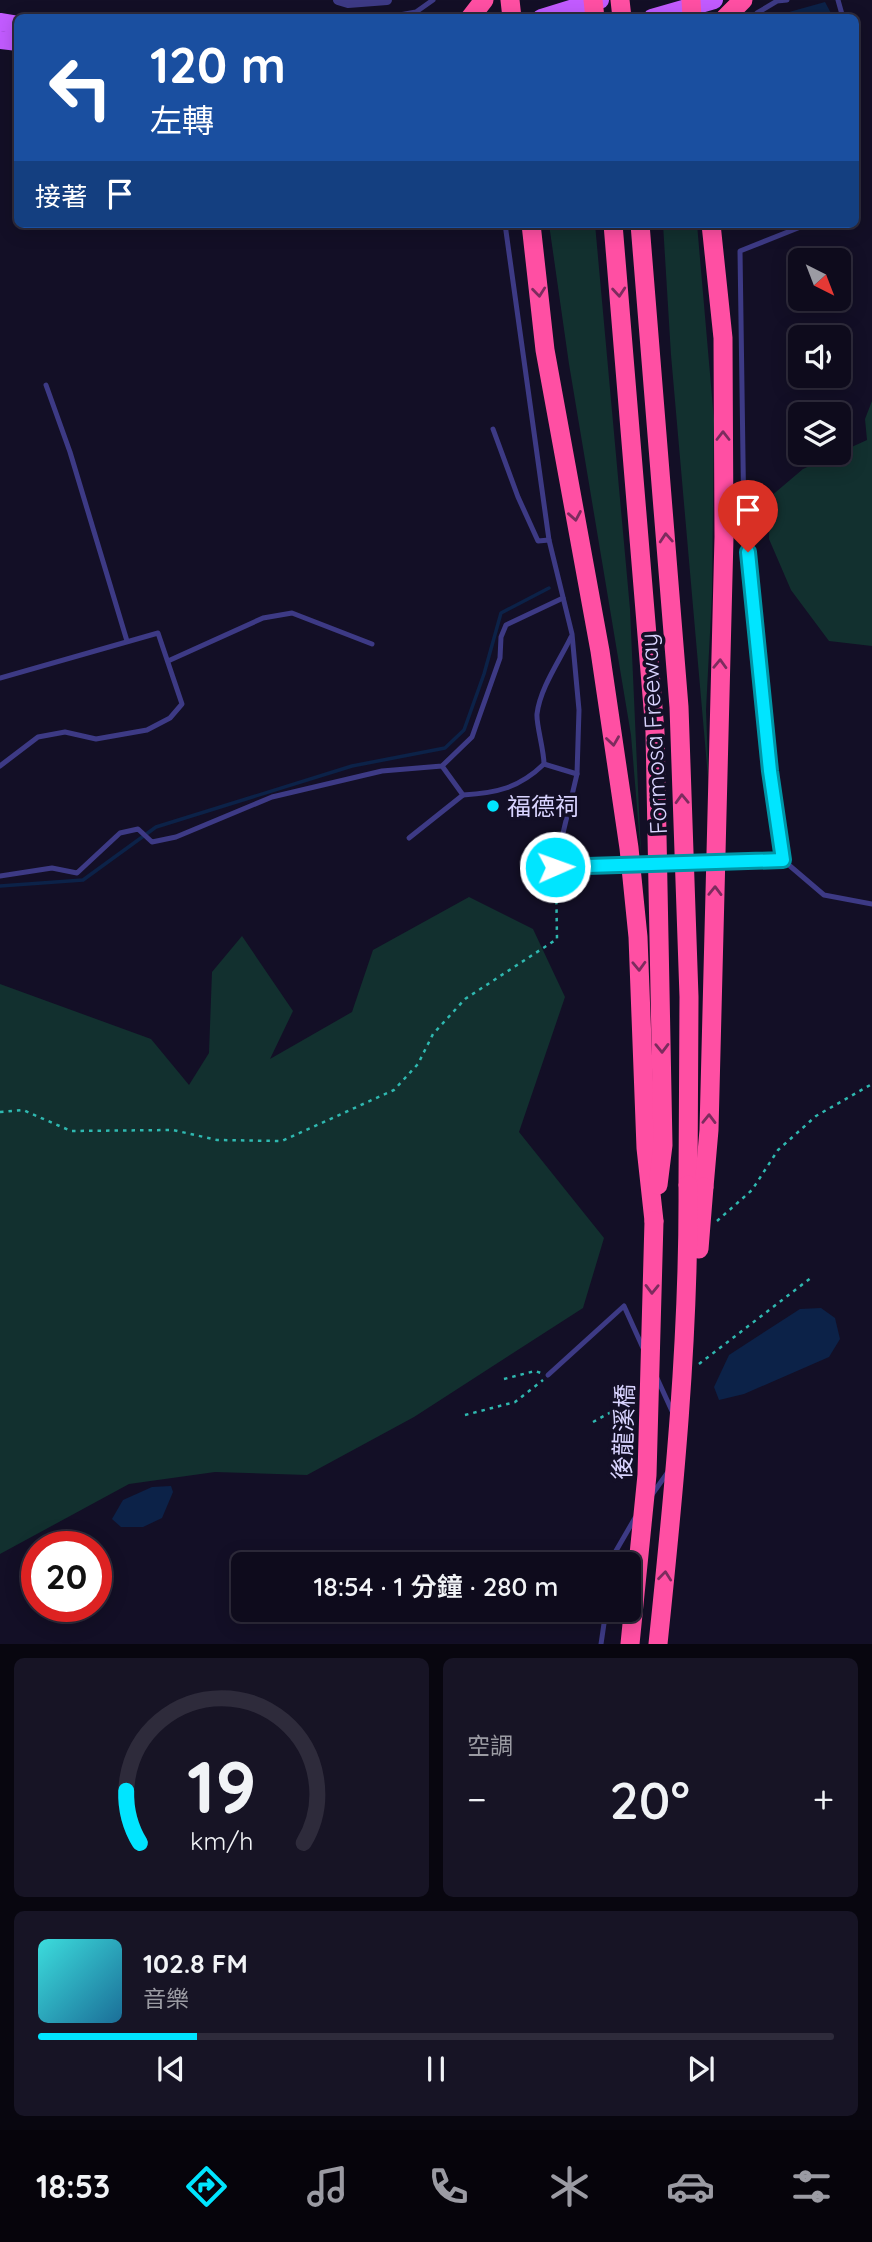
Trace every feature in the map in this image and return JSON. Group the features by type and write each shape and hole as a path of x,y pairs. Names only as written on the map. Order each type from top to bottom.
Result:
{"highway":[{"path":"473,14 484,0"},
{"path":"734,14 750,6"},
{"path":"531,228 545,350 600,651 629,848 638,937 646,1148 654,1221"},
{"name":"Formosa Freeway","path":"613,228 655,732 663,1145 654,1221"},
{"name":"Formosa Freeway","path":"640,228 680,706 696,1186"},
{"path":"658,1643 676,1476 689,1284 701,1238 696,1186 709,1130 724,537 723,338 711,228"},
{"name":"後龍溪橋","path":"630,1643 647,1475 654,1221"}],"main road":[{"path":"554,14 600,0"},
{"path":"668,14 714,0"}],"street":[{"path":"338,0 348,3 387,0"}],"lane":[{"path":"405,14 416,12 433,0"},
{"path":"750,6 787,0"},
{"path":"506,228 549,540 572,634 579,710 577,774 555,867 783,860"},
{"path":"798,228 740,251 744,527 770,771 783,860 824,895 872,904"},
{"path":"46,385 70,452 127,641"},
{"path":"493,429 518,497 538,541 549,540"},
{"path":"0,876 52,868 77,873 120,832 138,829 152,842 164,840 272,797 382,771 442,766 472,737 500,658 501,637 506,625 563,598"},
{"path":"168,661 263,618 292,613 372,644"},
{"path":"0,678 158,634 182,704 170,718 147,730 96,740 65,732 38,737 0,765"},
{"path":"409,838 463,795 497,793 530,777 544,764 537,716 544,694 572,634"},
{"path":"544,764 577,774"},
{"path":"442,766 463,795"},
{"path":"548,1376 624,1306 682,1433 668,1473 629,1526 615,1552"},
{"path":"601,1643 604,1622"}],"path":[{"path":"0,1112 23,1110 71,1131 173,1130 217,1140 282,1141 394,1090 418,1064 433,1034 465,999 556,939 555,867"},
{"path":"713,1226 752,1190 778,1150 816,1116 872,1084"},
{"path":"696,1366 812,1277"},
{"path":"504,1379 535,1371 548,1376"},
{"path":"465,1415 515,1402 548,1376"},
{"path":"593,1422 641,1396 664,1392"}],"green space":[{"path":"550,228 595,228 630,609 641,855 631,735 569,364"},
{"path":"663,228 697,228 714,420 712,594 706,710 709,789 671,355"},
{"path":"872,401 872,646 829,641 791,590 769,539 770,497 803,469 812,465 851,465 851,447 867,440 865,419"},
{"path":"469,897 533,929 565,997 519,1132 604,1238 583,1308 414,1417 307,1475 215,1472 129,1484 42,1531 21,1531 21,1543 0,1554 0,984 151,1039 189,1085 209,1053 212,972 242,936 293,1011 270,1059 352,1012 373,950"}],"water":[{"path":"825,2 831,14 782,14"},
{"path":"821,1308 835,1318 840,1339 829,1357 744,1394 719,1400 714,1387 729,1355 800,1309"},
{"path":"171,1486 173,1492 162,1518 143,1527 121,1527 112,1519 123,1500 152,1487"}],"waterway":[{"path":"0,886 83,880 156,827 352,766 445,748 464,730 484,674 501,613 549,588"}],"place":[{"name":"福德祠","path":"493,806"}],"route":[{"path":"555,867 783,860 770,771 748,552"}]}
